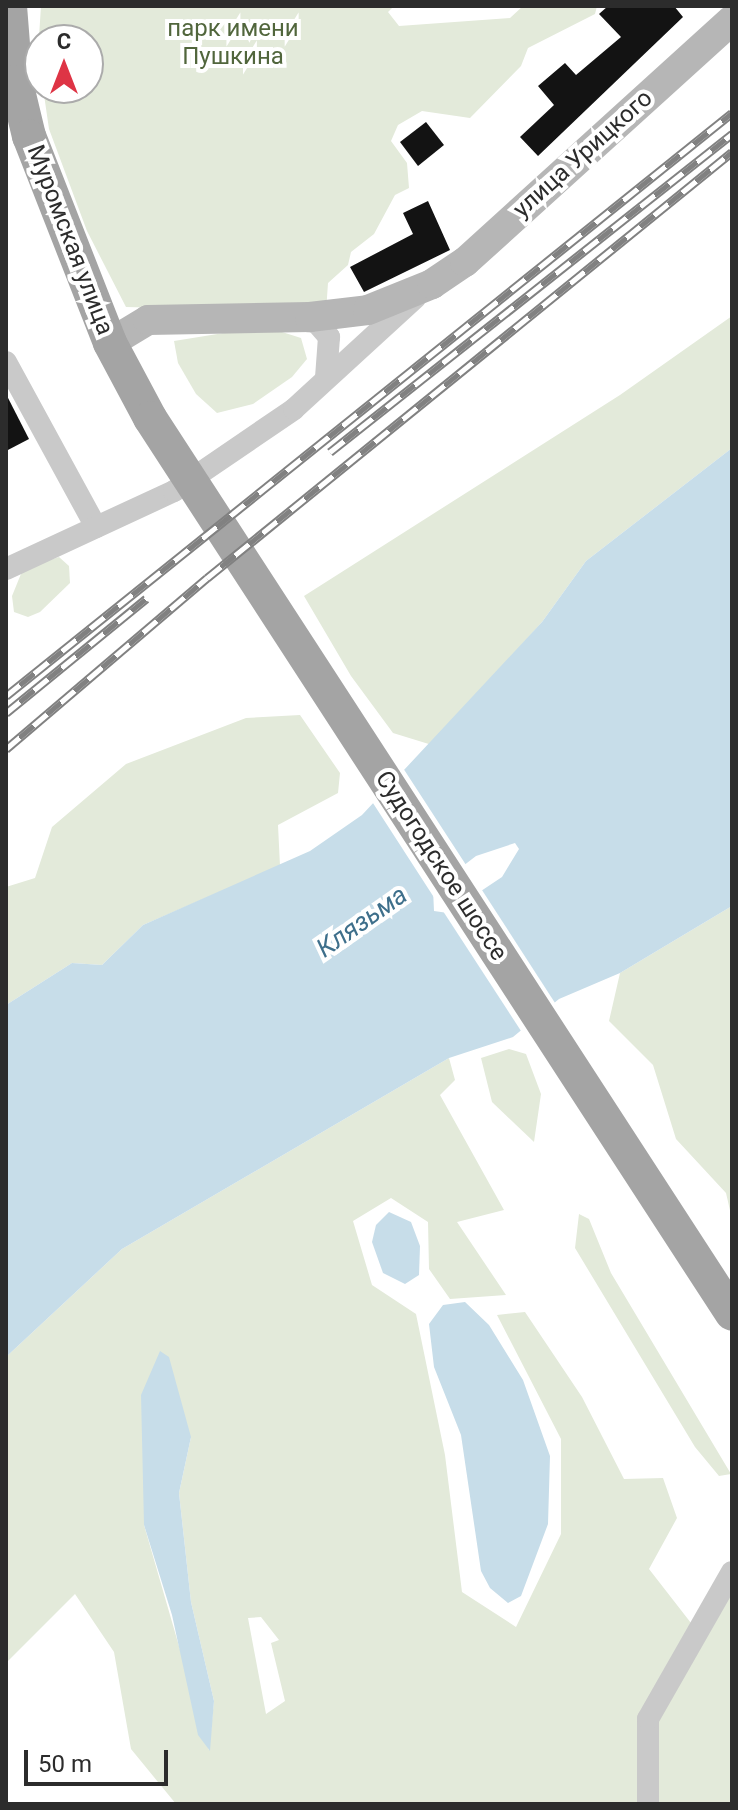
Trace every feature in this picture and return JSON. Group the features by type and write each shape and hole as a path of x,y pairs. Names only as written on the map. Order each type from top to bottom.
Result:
{"main road":[{"name":"Муромская улица","path":"10,6 16,82 29,136 110,343 150,418"},
{"name":"Судогодское шоссе","path":"150,418 732,1314"}],"street":[{"name":"улица Урицкого","path":"326,378 432,284 465,262 732,20"},
{"name":"улица Урицкого","path":"110,343 148,320 280,318 368,310 432,284"},
{"name":"улица Урицкого","path":"280,318 316,322 329,337 326,378"},
{"path":"6,362 96,527"},
{"path":"8,566 174,491 294,409 326,378"},
{"path":"648,1804 648,1719 732,1572"}],"green space":[{"name":"парк имени Пушкина","path":"41,6 394,6 388,12 399,26 510,18 523,6 597,6 595,14 528,48 521,66 470,118 422,111 398,125 391,141 407,163 409,188 395,195 374,234 351,252 348,265 328,283 326,312 126,307 87,231 49,129 45,104 104,104 104,24 40,24"},
{"path":"732,316 732,448 586,561 542,622 432,745 393,733 351,676 304,596 620,395"},
{"path":"236,331 282,332 301,338 307,359 292,377 253,404 217,413 196,394 178,363 174,341"},
{"path":"59,557 69,566 70,583 40,612 28,617 14,612 12,596 23,569"},
{"path":"300,715 340,773 338,793 278,825 280,866 143,925 102,965 72,963 6,1005 6,887 35,878 52,827 126,764 246,718"},
{"path":"732,906 732,1219 726,1193 676,1139 653,1065 609,1021 620,973"},
{"path":"509,1049 526,1054 541,1094 534,1142 492,1102 481,1058"},
{"path":"449,1058 455,1080 440,1095 504,1210 457,1222 506,1295 450,1299 429,1269 428,1222 391,1198 353,1221 372,1285 416,1314 445,1455 462,1592 516,1627 561,1534 561,1439 497,1315 525,1312 582,1397 624,1479 663,1478 677,1518 649,1569 698,1632 732,1591 732,1804 176,1804 131,1749 114,1652 75,1594 6,1663 6,1357 122,1249","holes":["191,1437 179,1493 191,1602 214,1701 209,1750 144,1525","261,1617 279,1640 271,1643 285,1701 266,1714 248,1618"]},
{"path":"579,1214 589,1219 611,1273 731,1474 719,1476 695,1447 575,1248"}],"water":[{"name":"Клязьма","path":"732,448 732,906 620,973 559,999 513,1037 449,1058 122,1249 6,1357 6,1005 72,963 102,965 143,925 310,851 362,815 542,622 586,561","holes":["515,843 519,849 502,877 448,913 434,911 433,889 476,856"]},
{"path":"389,1212 411,1222 420,1246 419,1275 405,1284 383,1273 372,1242 376,1225"},
{"path":"465,1302 489,1325 523,1380 550,1456 548,1524 521,1596 508,1603 490,1588 481,1571 461,1435 434,1367 429,1324 443,1305"},
{"path":"160,1351 169,1357 191,1437 179,1493 191,1602 214,1701 210,1751 198,1735 172,1615 144,1525 141,1395"}],"pier":[{"path":"403,768 468,868 437,892 435,899 371,800"},
{"path":"480,887 557,1006 523,1034 441,908"}],"building":[{"path":"608,6 674,6 683,17 538,156 520,137 554,105 538,86 565,63 576,75 621,37 599,14"},
{"path":"426,122 444,145 418,166 400,142"},
{"path":"428,201 450,250 364,292 350,267 413,234 403,213"},
{"path":"6,394 29,439 6,451"}],"railway":[{"path":"6,696 732,113"},
{"path":"330,452 732,134"},
{"path":"6,749 207,578 732,152"},
{"path":"6,713 146,599"}]}
